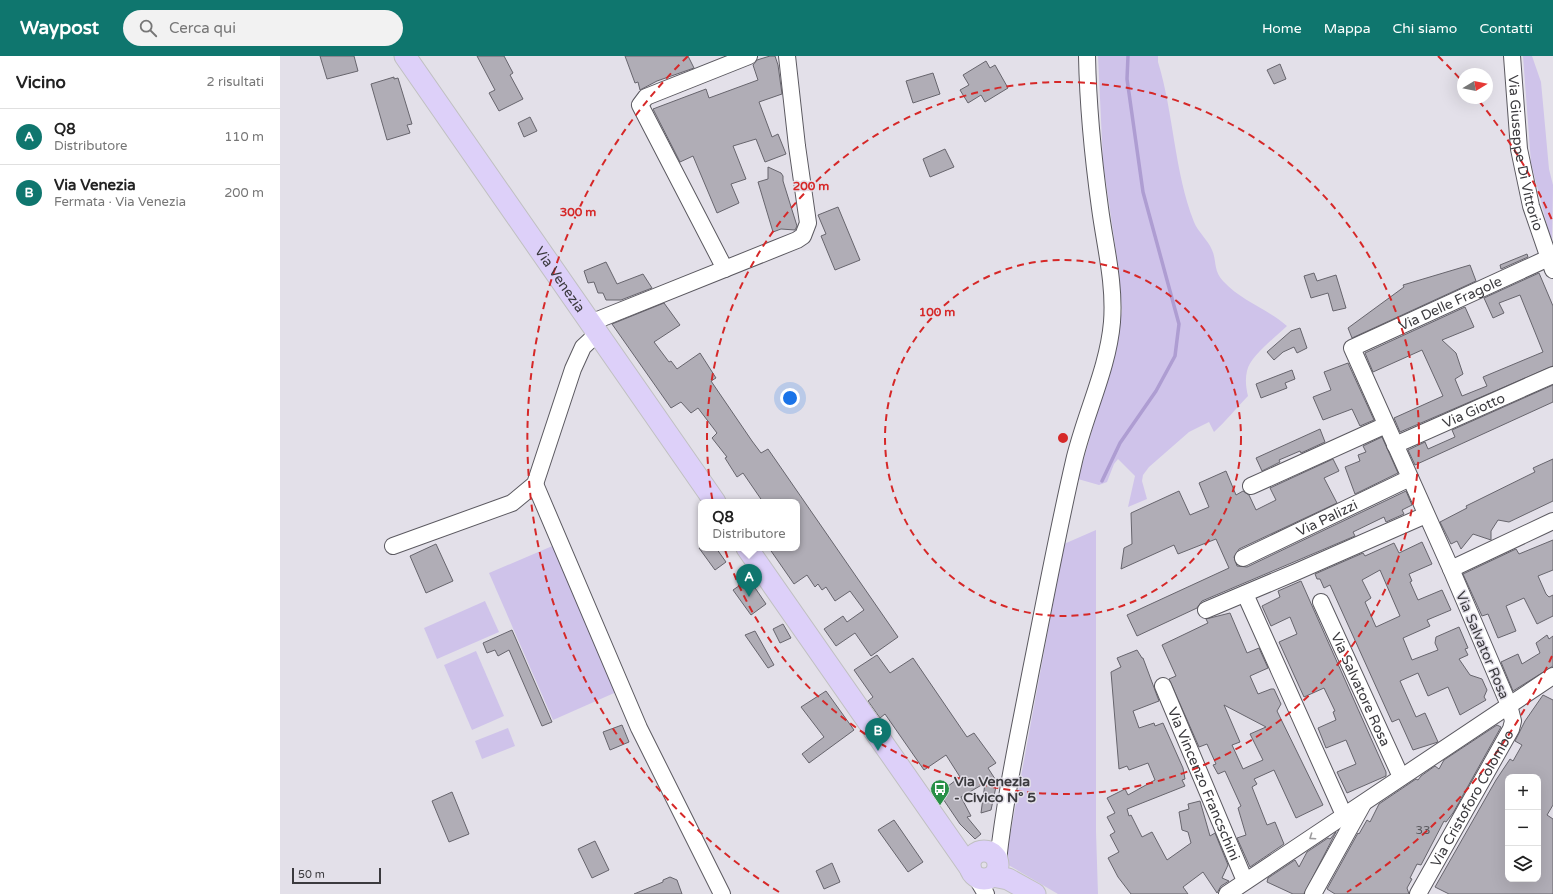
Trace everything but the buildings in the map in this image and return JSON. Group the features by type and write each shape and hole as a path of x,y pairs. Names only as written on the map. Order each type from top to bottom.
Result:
{"main road":[{"name":"Via Venezia","path":"413,59 456,126 712,499"},
{"path":"749,551 952,842 991,864 1035,894"}],"street":[{"path":"725,269 640,105 646,97 749,56"},
{"path":"393,546 512,503 535,484 573,369 583,347 594,329 725,269 797,240 803,236 808,223 797,146 787,56"},
{"path":"991,864 1074,458 1107,351 1112,323 1110,270 1100,209 1088,107 1087,56"},
{"name":"Via Giuseppe Di Vittorio","path":"1512,56 1519,149 1531,206 1551,262"},
{"name":"Via Delle Fragole","path":"1352,348 1551,262"},
{"name":"Via Salvator Rosa","path":"1227,894 1509,705 1451,569 1352,348"},
{"name":"Via Giotto","path":"1395,445 1553,375"},
{"path":"1251,486 1386,425"},
{"name":"Via Palizzi","path":"1243,558 1410,478"},
{"path":"535,484 639,728 722,894"},
{"path":"1206,610 1426,515"},
{"path":"1451,569 1553,521"},
{"path":"1245,594 1344,815"},
{"name":"Via Salvatore Rosa","path":"1320,602 1401,777"},
{"path":"1509,705 1553,676"},
{"name":"Via Vincenzo Francschini","path":"1163,686 1245,881"},
{"name":"Via Cristoforo Colombo","path":"1418,894 1511,729 1513,721 1509,705"},
{"path":"1313,894 1365,801"}],"shaded area":[{"path":"1098,56 1158,56 1187,203 1196,226 1212,250 1216,269 1220,277 1230,288 1287,326 1258,353 1249,365 1246,380 1248,396 1214,432 1209,422 1189,432 1149,467 1143,475 1142,481 1147,499 1128,507 1135,476 1118,459 1114,464 1107,482 1099,485 1078,479 1112,361 1122,311 1119,272 1103,162"},
{"path":"1523,56 1532,56 1541,82 1549,169 1553,185 1552,244 1531,163"},
{"path":"1096,530 1096,832 1098,894 1058,894 1005,863 1064,544"},
{"path":"557,544 621,690 553,720 489,573"},
{"path":"485,601 499,632 437,659 424,628"},
{"path":"476,651 504,716 472,730 444,665"},
{"path":"508,728 515,746 482,759 475,741"}],"waterway":[{"path":"1102,481 1120,443 1156,391 1175,356 1179,324 1143,192 1127,79 1128,56"}],"place":[{"name":"Q8","path":"749,597"},
{"name":"Via Venezia","path":"878,751"},
{"name":"Via Venezia - Civico N° 5","path":"940,806"}]}
